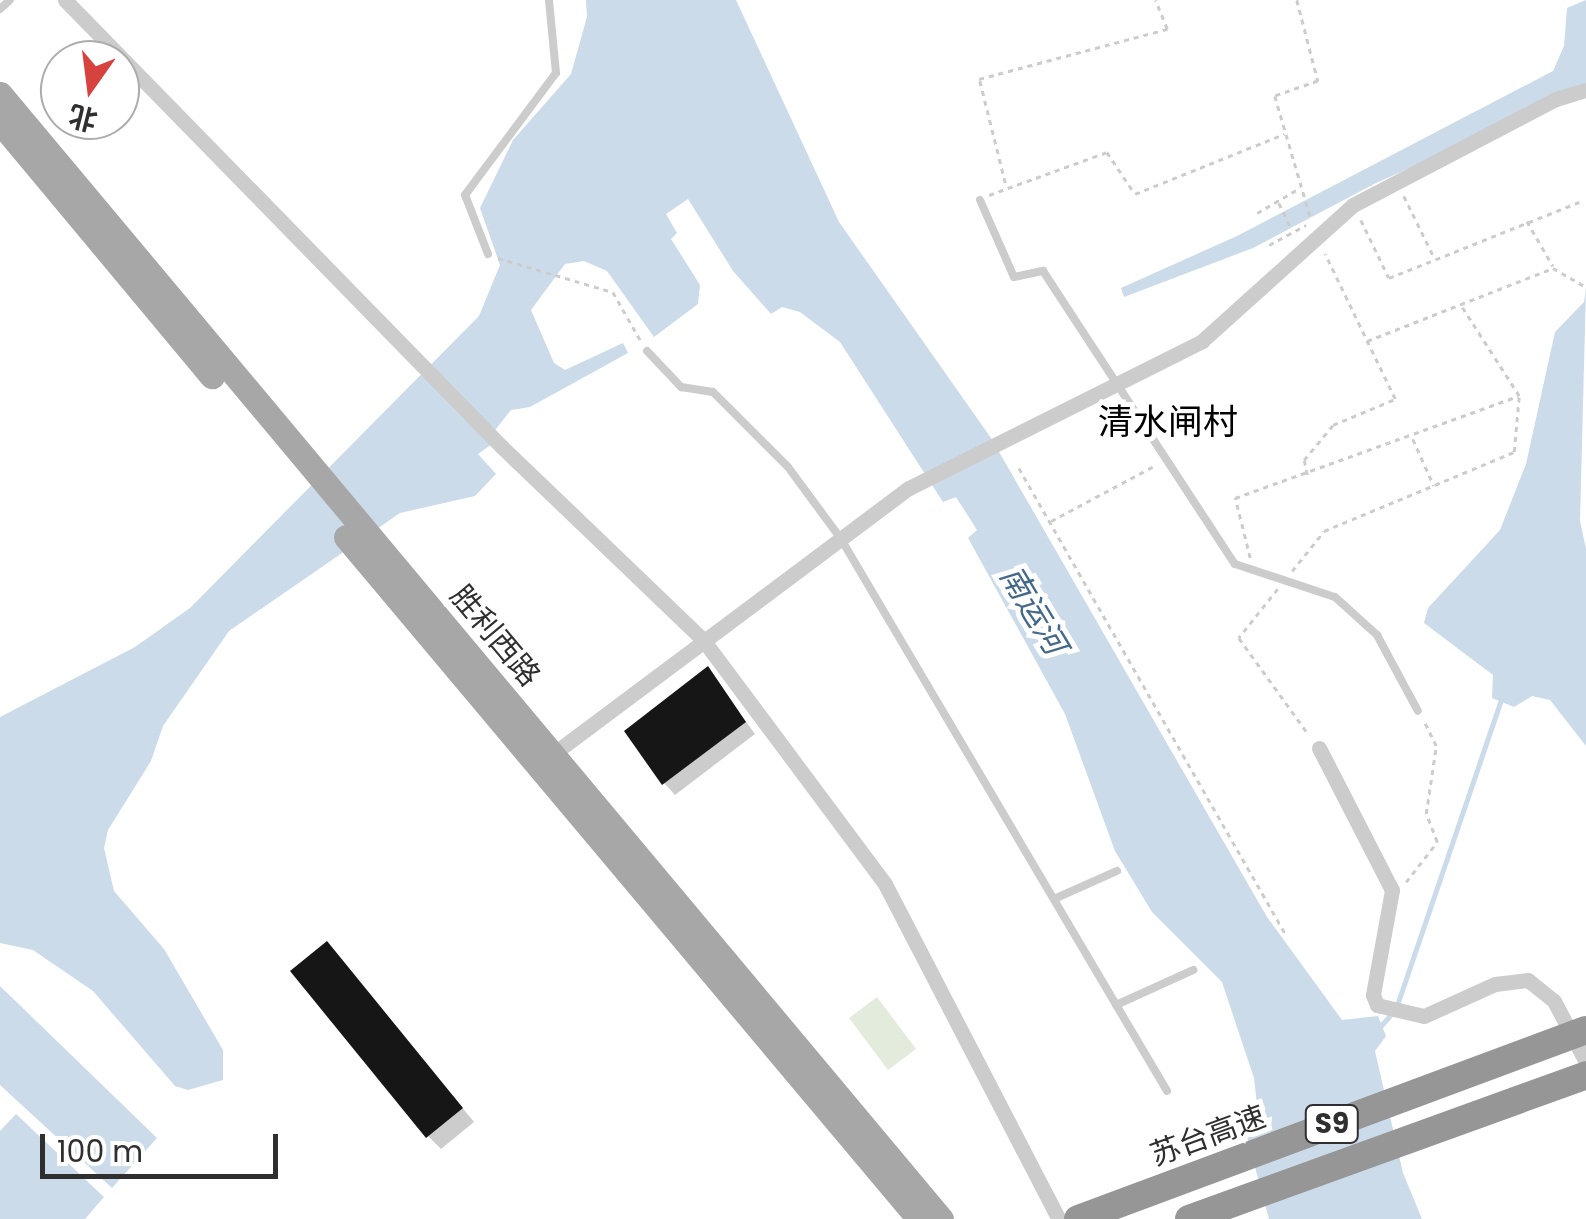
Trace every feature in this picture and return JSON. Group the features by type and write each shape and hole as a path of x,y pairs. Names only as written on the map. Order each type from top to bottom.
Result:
{"highway":[{"name":"苏台高速","path":"1078,1219 1586,1030"},
{"name":"S9","path":"1189,1219 1586,1075"},
{"path":"1385,1148 1586,1090"}],"main road":[{"name":"胜利西路","path":"0,94 306,476"},
{"name":"胜利西路","path":"0,122 377,560 918,1219"},
{"name":"胜利西路","path":"545,761 942,1219"}],"street":[{"path":"65,0 415,360 704,641 885,884 1059,1219"},
{"path":"545,761 909,488 1202,341 1354,205 1556,99 1586,90"},
{"path":"1319,748 1392,890 1372,995 1377,1005 1424,1016 1496,984 1528,980 1554,1001 1586,1062"}],"lane":[{"path":"0,9 10,0"},
{"path":"488,254 464,195 556,73 549,0"},
{"path":"980,200 1014,277 1042,271 1235,564 1283,583 1335,597 1377,635 1418,711"},
{"path":"647,352 680,387 712,392 788,468 841,539 1167,1091"},
{"path":"1054,900 1116,871"},
{"path":"1116,1005 1193,970"}],"path":[{"path":"1006,186 979,79 1167,29 1155,0"},
{"path":"1269,245 1312,222 1275,96 1318,80 1297,0"},
{"path":"980,200 1006,186 1107,152 1134,194 1286,133"},
{"path":"1397,182 1434,258"},
{"path":"1258,213 1300,188"},
{"path":"1278,202 1292,230"},
{"path":"1354,205 1390,278 1582,202"},
{"path":"1527,221 1554,268 1586,288"},
{"path":"1306,475 1304,460 1334,425 1394,400 1318,237"},
{"path":"488,254 613,292 647,352"},
{"path":"1368,341 1554,268"},
{"path":"1319,748 1239,638 1324,531 1514,452 1519,396 1460,304"},
{"path":"1253,571 1235,498 1519,396"},
{"path":"1412,437 1434,487"},
{"path":"1050,522 1167,459"},
{"path":"1019,468 1285,933"},
{"path":"1390,899 1438,842 1426,814 1436,746 1418,711"}],"shaded area":[{"path":"877,997 916,1049 888,1070 849,1018"}],"water":[{"name":"南运河","path":"586,0 736,0 839,222 991,438 1267,917 1342,1020 1378,1016 1386,1036 1375,1051 1403,1173 1422,1219 1269,1219 1244,1126 1258,1113 1254,1078 1222,982 1152,912 1115,851 1065,714 968,538 977,530 956,497 943,502 840,342 800,312 782,307 771,314 733,271 688,199 666,214 677,233 671,239 700,285 698,304 654,337 607,271 584,261 565,264 531,310 554,363 565,370 623,343 628,353 530,407 511,410 488,439 492,444 478,454 496,474 475,496 400,513 229,631 163,726 151,761 108,830 104,848 114,891 164,949 223,1050 223,1080 188,1090 175,1086 93,991 33,950 0,943 0,717 135,647 190,608 479,316 500,265 480,208 513,140 571,74 587,17"},
{"path":"1586,0 1586,90 1376,183 1253,248 1124,297 1121,288 1237,236 1553,71 1564,46 1567,8"},
{"path":"1586,288 1580,521 1586,549 1586,746 1550,700 1532,696 1514,707 1492,698 1493,675 1424,623 1428,608 1500,530 1526,464 1555,332 1584,302"},
{"path":"0,986 157,1138 112,1188 0,1085"},
{"path":"16,1114 104,1197 85,1219 0,1219 0,1131"}],"building":[{"path":"708,666 746,722 662,785 624,731"},
{"path":"327,941 463,1108 426,1138 290,971"}],"waterway":[{"path":"1378,1029 1396,1008 1501,699"}],"district":[{"name":"清水闸村","path":"1168,422"}]}
